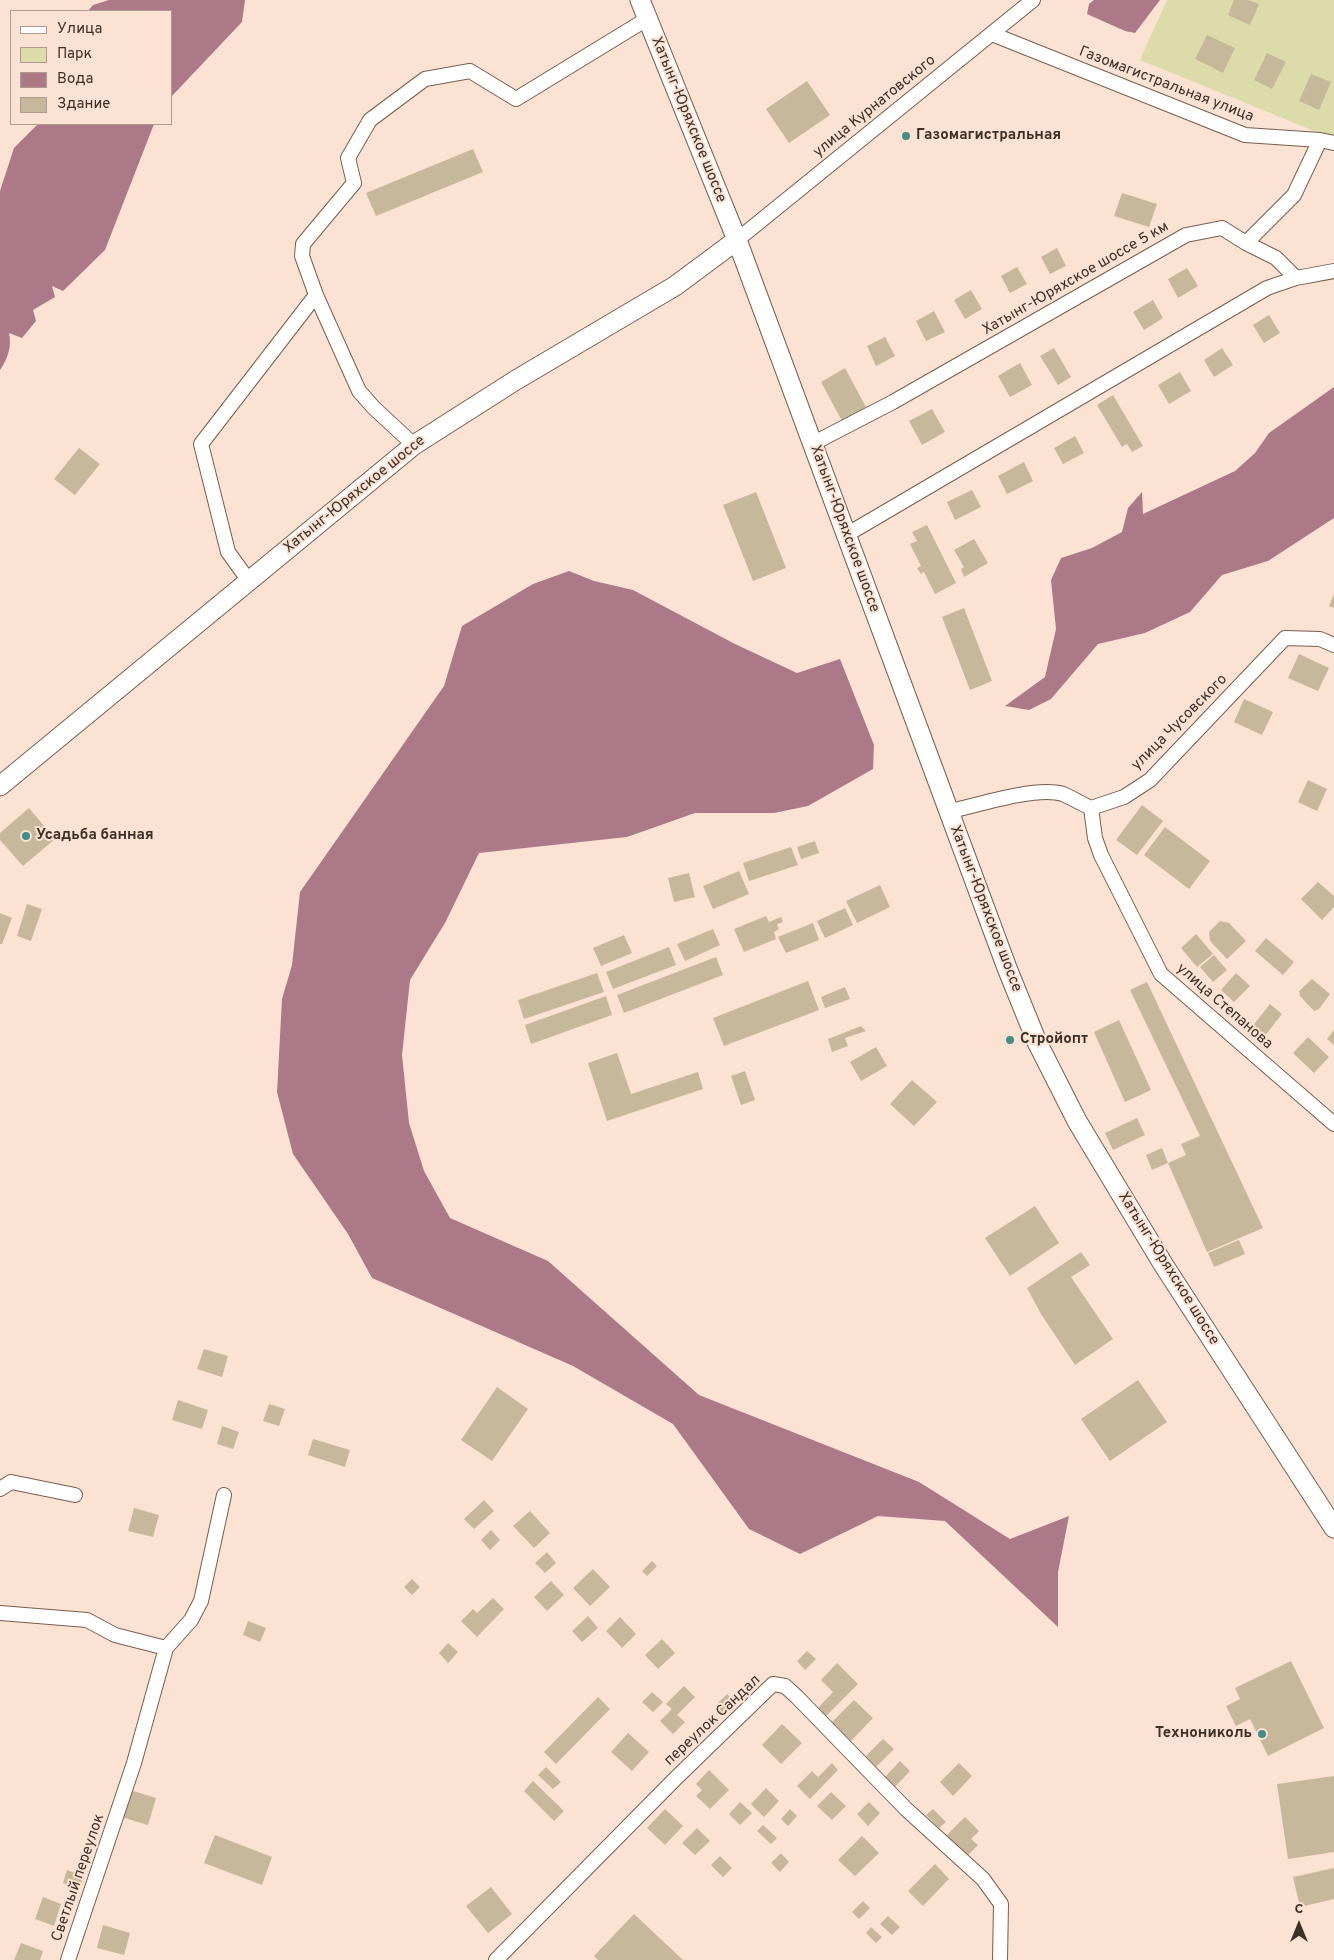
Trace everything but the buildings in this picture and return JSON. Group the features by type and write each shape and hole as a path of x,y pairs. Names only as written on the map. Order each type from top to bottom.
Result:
{"main road":[{"name":"Хатынг-Юряхское шоссе","path":"640,0 737,240 948,812 1035,1037 1077,1121 1163,1264 1334,1528"},
{"name":"Хатынг-Юряхское шоссе","path":"0,786 414,445 516,380 674,286 737,240"}],"street":[{"name":"улица Курнатовского","path":"737,240 1033,0"},
{"path":"414,445 374,408 359,391 316,295 302,256 303,244 354,183 348,158 370,120 425,79 470,71 516,98 647,19"},
{"name":"Газомагистральная улица","path":"992,34 1245,135 1320,140 1334,143"},
{"path":"1246,243 1294,195 1320,140"},
{"name":"Хатынг-Юряхское шоссе 5 км","path":"812,444 893,402 1186,235 1222,228 1276,258 1296,278"},
{"path":"846,535 1267,288 1296,278 1334,271"},
{"path":"249,581 228,552 201,444 316,295"},
{"name":"улица Чусовского","path":"1091,808 1124,797 1150,780 1285,638 1320,639 1334,645"},
{"path":"948,812 1017,796 1046,792 1062,794 1091,808"},
{"name":"улица Степанова","path":"1091,808 1095,838 1101,855 1161,974 1334,1124"},
{"path":"0,1489 11,1482 75,1495"},
{"path":"0,1613 87,1620 115,1635 166,1648 191,1620 201,1601 224,1495"},
{"name":"Светлый переулок","path":"68,1960 120,1806 166,1648"},
{"name":"переулок Сандал","path":"496,1960 676,1778 773,1684 785,1686 797,1697 906,1809 983,1879 1000,1904 1000,1960"}],"green space":[{"path":"1167,0 1334,0 1334,139 1140,60"}],"water":[{"path":"109,0 245,0 242,22 172,96 172,10 89,10 93,5"},
{"path":"1094,0 1160,0 1135,33 1125,31 1087,14 1089,4"},
{"path":"37,125 154,125 105,250 63,291 52,286 55,297 33,310 36,321 22,338 9,333 9,352 0,370 0,191 14,148"},
{"path":"1334,387 1334,518 1268,561 1222,575 1190,612 1145,633 1098,644 1051,699 1029,710 1005,706 1045,677 1056,629 1051,580 1061,558 1092,548 1122,532 1128,508 1142,492 1143,514 1235,471 1255,453 1269,433"},
{"path":"569,571 594,581 633,590 735,644 797,673 840,659 874,745 873,769 808,806 774,813 695,813 627,837 479,853 445,923 410,980 402,1055 409,1123 424,1171 450,1218 548,1261 699,1395 919,1482 1010,1539 1069,1516 1058,1572 1058,1627 945,1521 878,1516 800,1554 749,1529 673,1424 573,1366 372,1278 348,1234 293,1154 277,1092 282,999 292,965 300,892 444,686 462,626 533,584"}],"place":[{"name":"Газомагистральная","path":"906,136"},
{"name":"Усадьба банная","path":"26,836"},
{"name":"Стройопт","path":"1010,1040"},
{"name":"Технониколь","path":"1262,1734"}]}
